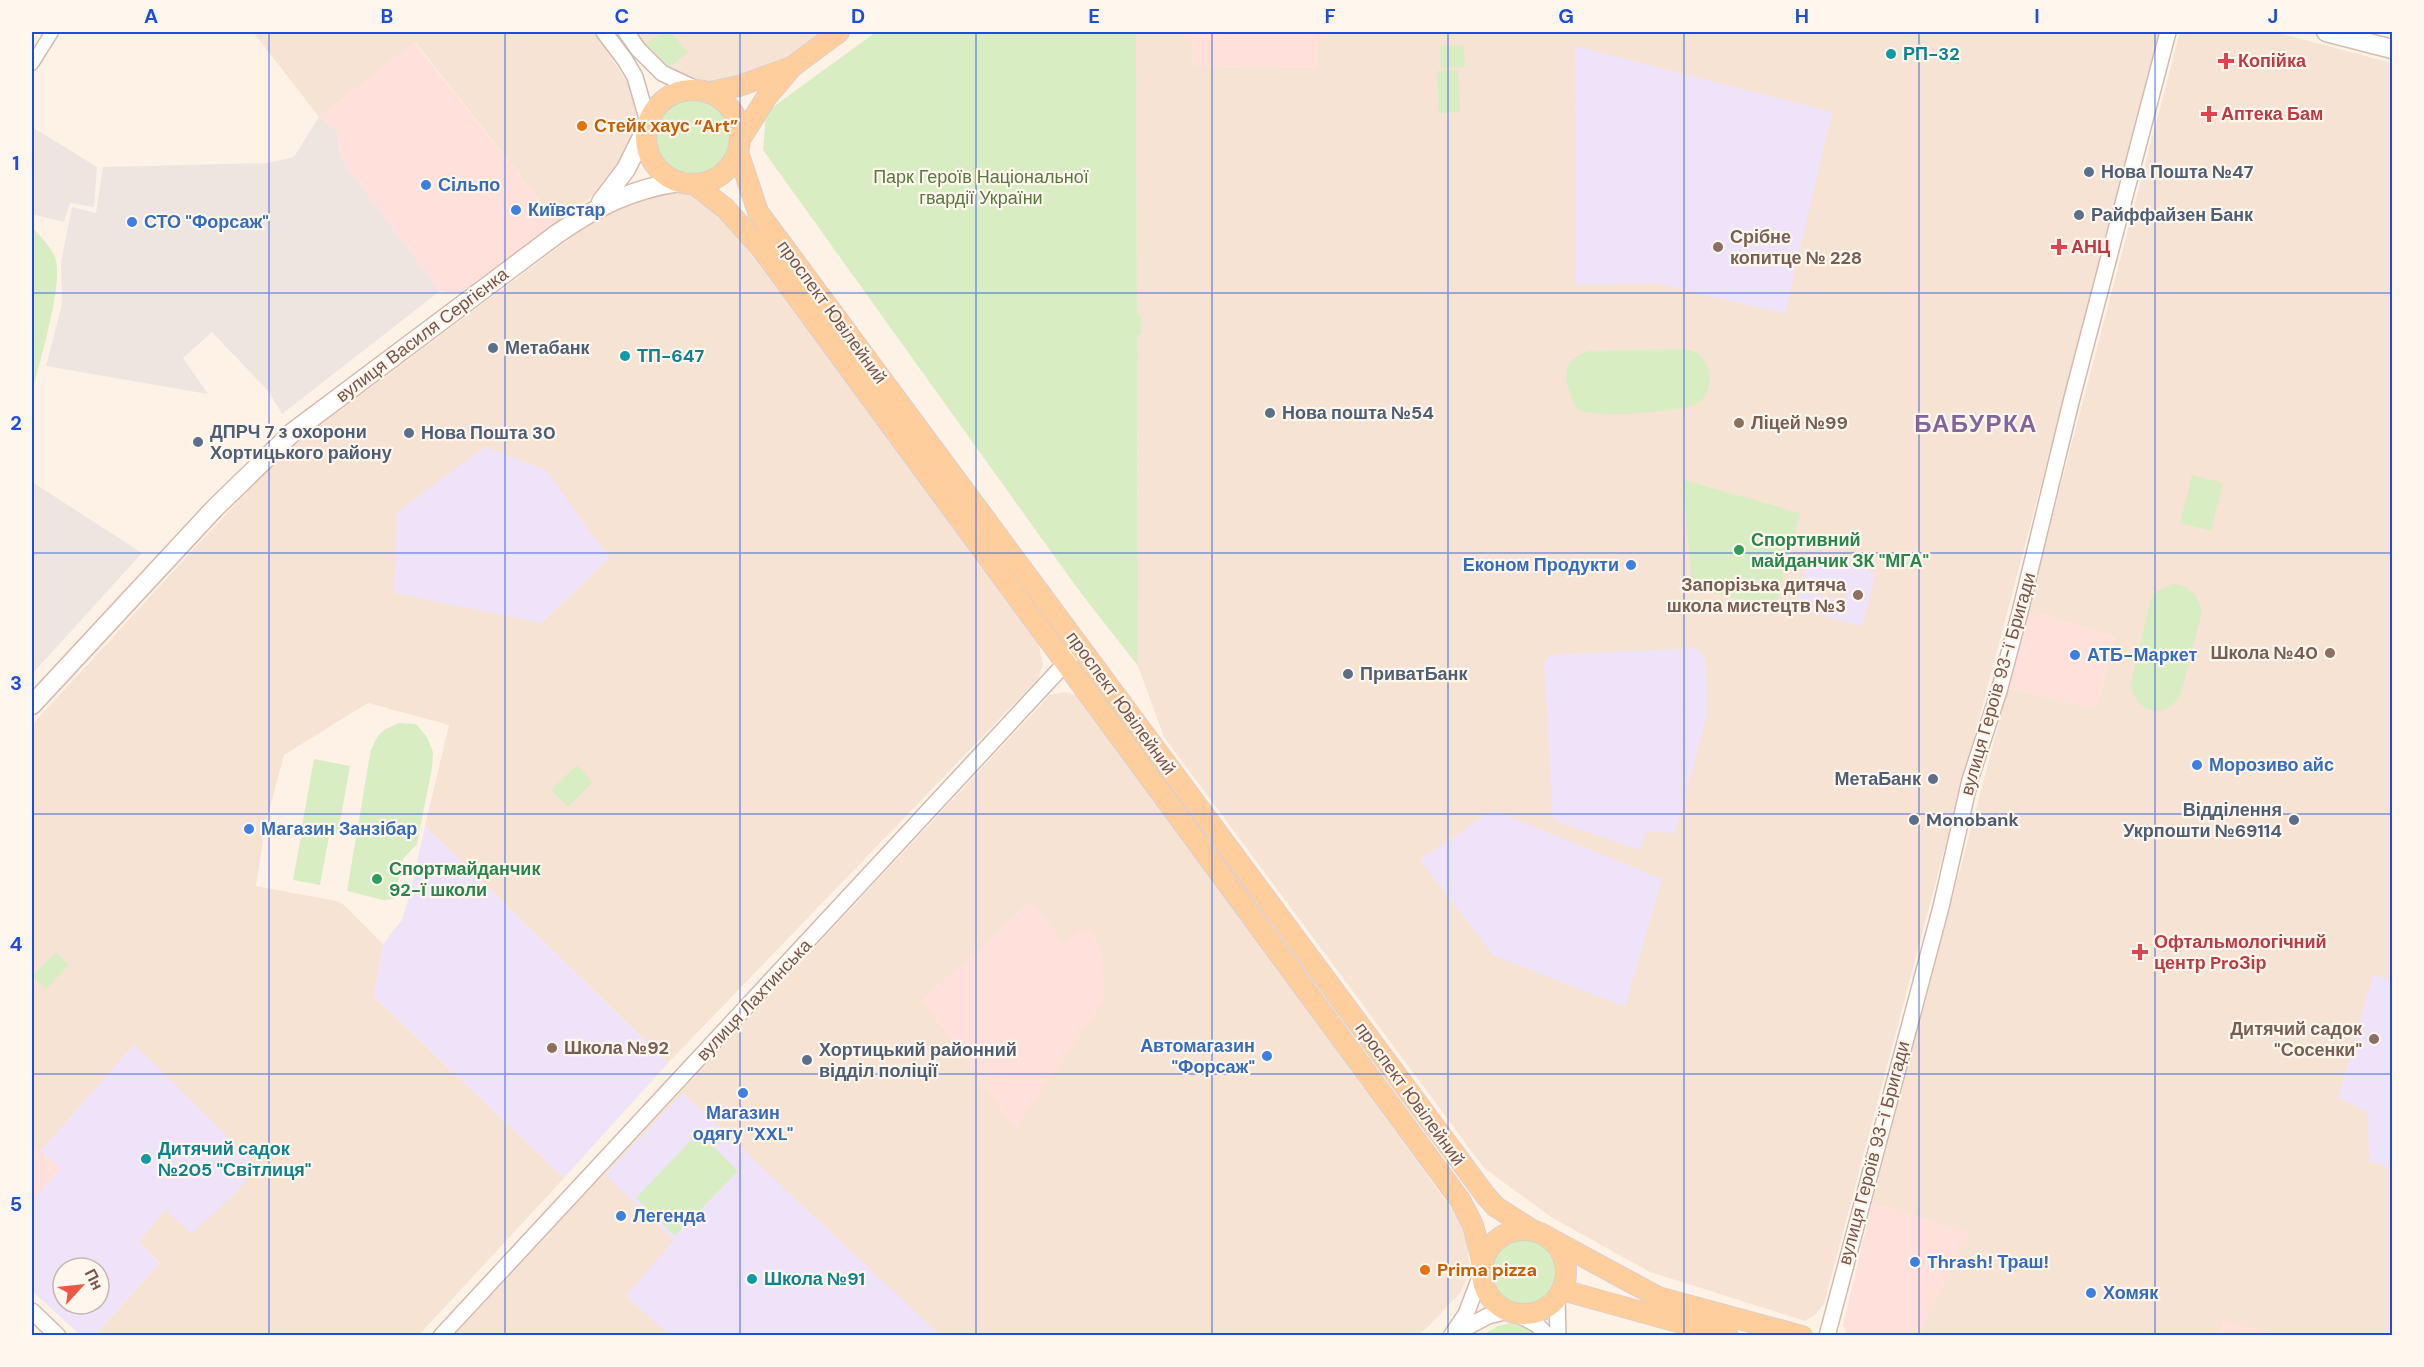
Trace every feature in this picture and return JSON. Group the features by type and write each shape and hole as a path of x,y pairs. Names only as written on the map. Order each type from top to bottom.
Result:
{"main road":[{"path":"792,67 739,86 704,91 681,91 667,97 655,108 647,125 646,143 657,168 668,177 687,183 709,182 721,175 731,165 739,145 766,98 792,67 839,32"},
{"path":"2326,32 2392,50"},
{"path":"704,91 723,100 733,111 739,124 739,145"},
{"name":"вулиця Василя Сергієнка","path":"596,208 626,169 647,125"},
{"name":"проспект Ювілейний","path":"739,145 758,212 1486,1196 1496,1207 1542,1235 1658,1297 1802,1335"},
{"name":"вулиця Василя Сергієнка","path":"32,705 214,508 293,432 557,234 596,208 641,189 687,183"},
{"name":"проспект Ювілейний","path":"687,183 725,208 760,247 1460,1200 1473,1225 1482,1268"},
{"path":"1520,1230 1542,1235 1559,1249 1565,1262 1566,1276 1559,1294 1544,1309 1529,1314 1510,1312 1495,1302 1485,1288 1482,1268 1492,1246 1507,1233 1520,1230"},
{"path":"1559,1294 1728,1335"}],"street":[{"path":"32,64 52,32"},
{"path":"604,32 635,78 647,125"},
{"path":"626,32 638,49 662,73 704,91"},
{"name":"вулиця Героїв 93-ї Бригади","path":"1827,1335 1941,907 1970,780 1999,691 2072,398 2169,32"},
{"name":"вулиця Лахтинська","path":"441,1335 1080,648"},
{"path":"1451,1335 1466,1314 1482,1268"},
{"path":"1558,1335 1559,1294"},
{"path":"32,1311 58,1335"},
{"path":"1451,1335 1488,1316 1510,1312 1536,1324 1548,1335"}],"shaded area":[{"path":"253,32 595,32 630,87 637,117 634,141 600,190 557,223 415,42 319,117"},
{"path":"633,32 829,32 790,59 711,85 679,78 648,51"},
{"path":"1136,32 1192,32 1193,66 1317,68 1317,32 2161,32 1824,1304 1816,1314 1805,1321 1650,1272 1551,1217 1484,1168 1164,737 1138,666"},
{"path":"1192,32 1317,32 1318,68 1193,66"},
{"path":"2180,32 2275,32 2392,63 2392,1335 2282,1335 2223,1321 2219,1335 1919,1335 1968,1232 1872,1203 2008,688 2096,709 2115,637 2028,610"},
{"path":"414,42 557,223 460,293 440,291 347,167 339,153 338,132 319,117"},
{"path":"1575,46 1832,112 1785,314 1656,283 1576,285"},
{"path":"319,117 338,132 339,153 347,167 440,291 282,414 269,392 212,332 183,358 208,394 46,366 62,304 61,262 72,207 96,213 103,167 267,163 294,157"},
{"path":"32,127 97,167 94,207 70,203 64,222 32,214"},
{"path":"659,189 682,191 704,202 730,226 1038,641 1043,664 1038,679 668,1063 425,826 449,725 368,703 284,755 266,822 256,886 336,901 344,905 383,944 374,997 564,1178 419,1335 95,1335 160,1263 139,1242 165,1208 134,1045 41,1151 32,1143 32,725 250,488 295,444 619,202"},
{"path":"485,447 546,470 609,558 542,623 394,593 397,512"},
{"path":"32,482 142,553 32,674"},
{"name":"Запорізька дитяча школа мистецтв №3","path":"1809,554 1876,572 1862,626 1796,609 1801,590 1844,601 1847,590 1803,578"},
{"path":"2028,610 2115,637 2096,709 2008,688"},
{"path":"1696,648 1706,660 1707,716 1675,833 1647,832 1639,850 1553,820 1544,661 1551,655"},
{"path":"1065,692 1076,695 1087,707 1459,1219 1467,1240 1470,1271 1460,1293 1428,1327 1417,1335 453,1336 1050,695"},
{"path":"1493,810 1662,879 1625,1007 1493,955 1420,860"},
{"path":"425,826 668,1063 564,1178 374,997 383,944 402,920"},
{"path":"1031,901 1063,942 1087,928 1102,948 1104,1000 1015,1129 922,1000"},
{"name":"Дитячий садок \"Сосенки\"","path":"2373,975 2392,980 2392,1169 2369,1161 2368,1112 2338,1098"},
{"path":"134,1044 257,1166 237,1192 191,1234 165,1209 139,1242 160,1263 95,1335 80,1335 59,1316 111,1316 111,1256 51,1256 51,1308 32,1291 32,1201 61,1169 41,1151"},
{"path":"683,1093 940,1335 669,1335 626,1296 674,1240 605,1175"},
{"path":"32,1143 61,1169 32,1201"},
{"path":"1872,1203 1969,1232 1919,1335 1847,1335 1843,1325"},
{"path":"2223,1320 2282,1335 2219,1335"}],"green space":[{"path":"663,32 671,32 688,53 669,67 646,44"},
{"name":"Парк Героїв Національної гвардії України","path":"876,32 1136,32 1137,316 1141,317 1141,335 1137,334 1138,666 1080,592 763,150 766,112"},
{"path":"1464,45 1465,67 1441,68 1440,46"},
{"path":"1458,70 1460,112 1439,113 1437,71"},
{"path":"691,99 706,102 718,111 727,123 730,138 727,153 718,165 706,174 691,177 676,174 664,165 655,153 652,138 655,123 664,111 676,102"},
{"path":"32,228 55,257 57,269 50,324 32,394"},
{"path":"1685,349 1694,351 1702,357 1709,373 1707,393 1696,404 1673,410 1599,414 1578,409 1573,402 1567,378 1568,366 1581,354 1589,351"},
{"path":"2192,475 2223,483 2211,531 2180,523"},
{"name":"Спортивний майданчик ЗК \"МГА\"","path":"1683,480 1800,513 1775,609 1692,587"},
{"path":"2172,584 2183,586 2192,592 2202,612 2181,694 2167,709 2151,710 2143,707 2137,701 2131,682 2151,599 2156,592"},
{"name":"Спортмайданчик 92-ї школи","path":"400,723 416,724 427,737 433,752 432,768 417,844 403,859 394,899 383,900 347,891 370,754 380,734"},
{"path":"314,759 350,766 338,833 302,826"},
{"path":"577,765 593,782 568,807 551,790"},
{"path":"302,831 329,836 320,885 293,880"},
{"path":"56,952 69,965 46,989 32,976"},
{"path":"699,1132 738,1171 675,1236 636,1198"},
{"path":"1532,1236 1552,1246 1560,1259 1562,1273 1560,1287 1552,1300 1539,1308 1518,1310 1498,1300 1490,1287 1488,1266 1498,1246 1511,1238"},
{"path":"1511,1323 1527,1325 1541,1336 1481,1336 1498,1326"}],"place":[{"name":"РП-32","path":"1891,54"},
{"name":"Копійка","path":"2226,61"},
{"name":"Аптека Бам","path":"2209,114"},
{"name":"Стейк хаус “Art”","path":"582,126"},
{"name":"Нова Пошта №47","path":"2089,172"},
{"name":"Сільпо","path":"426,185"},
{"name":"Київстар","path":"516,210"},
{"name":"Райффайзен Банк","path":"2079,215"},
{"name":"СТО \"Форсаж\"","path":"132,222"},
{"name":"Срібне копитце № 228","path":"1718,247"},
{"name":"АНЦ","path":"2059,247"},
{"name":"Метабанк","path":"493,348"},
{"name":"ТП-647","path":"625,356"},
{"name":"Нова пошта №54","path":"1270,413"},
{"name":"Ліцей №99","path":"1739,423"},
{"name":"Нова Пошта 30","path":"409,433"},
{"name":"ДПРЧ 7 з охорони Хортицького району","path":"198,442"},
{"name":"Спортивний майданчик ЗК \"МГА\"","path":"1739,550"},
{"name":"Економ Продукти","path":"1631,565"},
{"name":"Запорізька дитяча школа мистецтв №3","path":"1858,595"},
{"name":"Школа №40","path":"2330,653"},
{"name":"АТБ-Маркет","path":"2075,655"},
{"name":"ПриватБанк","path":"1348,674"},
{"name":"Морозиво айс","path":"2197,765"},
{"name":"МетаБанк","path":"1933,779"},
{"name":"Monobank","path":"1914,820"},
{"name":"Відділення Укрпошти №69114","path":"2294,820"},
{"name":"Магазин Занзібар","path":"249,829"},
{"name":"Спортмайданчик 92-ї школи","path":"377,879"},
{"name":"Офтальмологічний центр ProЗір","path":"2140,952"},
{"name":"Дитячий садок \"Сосенки\"","path":"2374,1039"},
{"name":"Школа №92","path":"552,1048"},
{"name":"Автомагазин \"Форсаж\"","path":"1267,1056"},
{"name":"Хортицький районний відділ поліції","path":"807,1060"},
{"name":"Магазин одягу \"XXL\"","path":"743,1093"},
{"name":"Дитячий садок №205 \"Свiтлиця\"","path":"146,1159"},
{"name":"Легенда","path":"621,1216"},
{"name":"Thrash! Траш!","path":"1915,1262"},
{"name":"Prima pizza","path":"1425,1270"},
{"name":"Школа №91","path":"752,1279"},
{"name":"Хомяк","path":"2091,1293"}],"district":[{"name":"БАБУРКА","path":"1976,423"}]}
